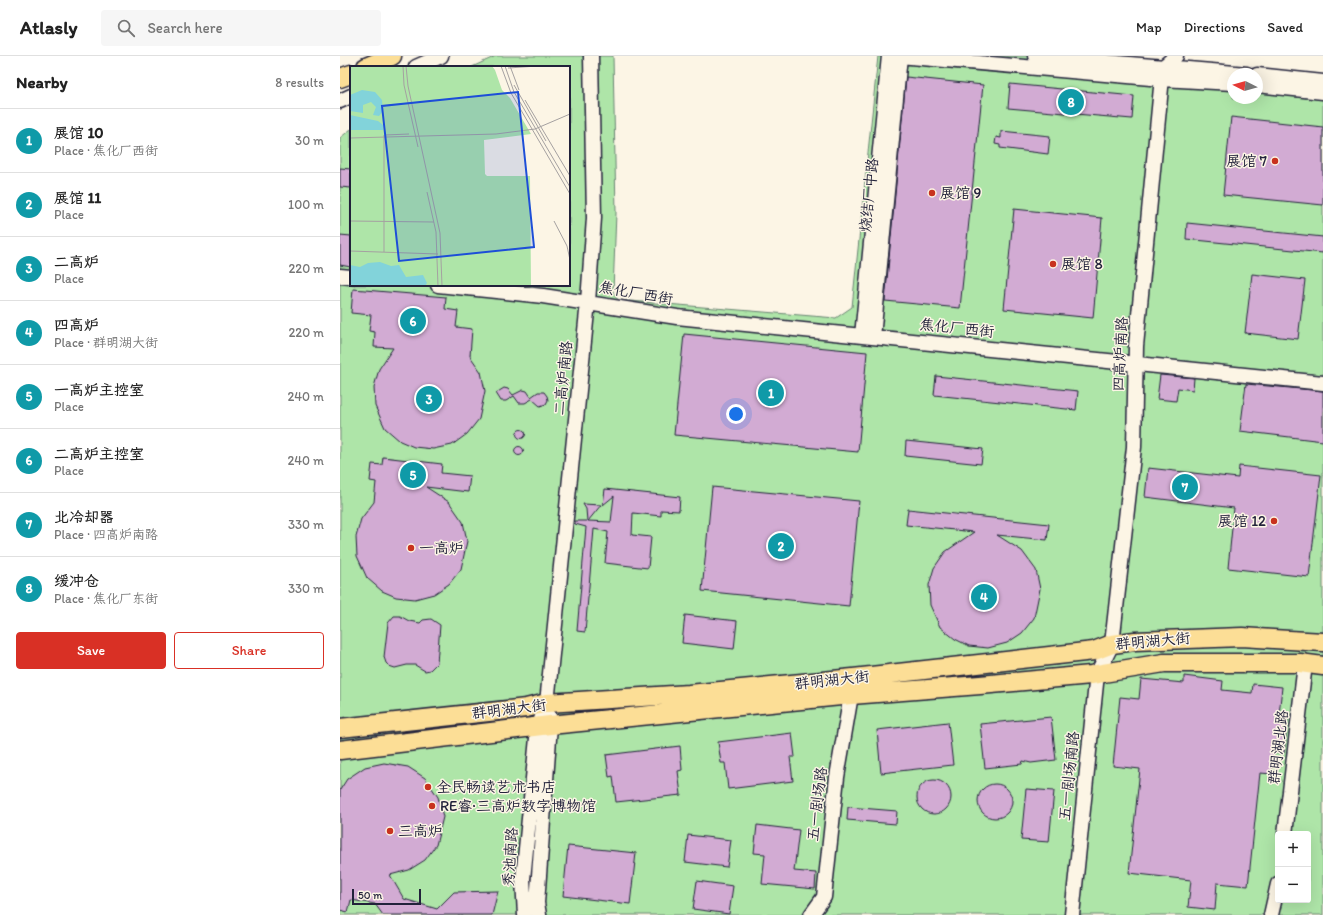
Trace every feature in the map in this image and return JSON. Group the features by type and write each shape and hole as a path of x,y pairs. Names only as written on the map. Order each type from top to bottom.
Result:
{"main road":[{"path":"368,66 392,56"},
{"path":"340,78 350,74"},
{"name":"群明湖大街","path":"340,728 526,708 547,703 689,694 853,678 1094,651 1112,644 1177,638 1242,637 1323,642"},
{"name":"群明湖大街","path":"340,750 544,726 851,695 1097,674 1164,663 1305,664 1323,666"}],"street":[{"path":"418,66 441,56"},
{"name":"二高炉南路","path":"547,703 588,302 594,218 591,56"},
{"name":"烧结厂中路","path":"868,336 889,56"},
{"path":"900,56 1162,73 1227,74"},
{"name":"烧结厂中路","path":"868,336 900,56"},
{"path":"1034,56 1227,82"},
{"path":"1162,73 1176,56"},
{"name":"四高炉南路","path":"1112,644 1134,447 1135,365 1162,73"},
{"path":"1263,76 1323,82"},
{"path":"340,78 350,77"},
{"path":"1263,86 1323,92"},
{"path":"340,100 350,96"},
{"path":"340,276 350,277"},
{"name":"焦化厂西街","path":"447,286 588,302 677,318 868,336 1135,365 1323,382"},
{"name":"五一剧场南路","path":"1072,915 1097,674 1112,644"},
{"name":"群明湖北路","path":"1285,831 1305,664"},
{"name":"五一剧场路","path":"812,915 824,897 837,777 851,695"},
{"name":"秀池南路","path":"525,915 523,879 547,703"},
{"name":"秀池南路","path":"538,915 537,903 544,726"},
{"path":"1272,915 1275,900"}],"green space":[{"path":"496,56 613,56 616,213 613,292 618,300 836,318 852,307 878,56 1096,56 1227,69 1227,104 1263,104 1263,72 1323,78 1323,915 340,915 340,138 350,130 350,286 570,286 570,66 474,66"}],"building":[{"name":"展馆 9","path":"906,77 983,85 960,308 885,301"},
{"path":"1010,84 1134,96 1132,119 1008,108"},
{"name":"展馆 7","path":"1231,117 1323,127 1323,205 1223,195"},
{"path":"1001,131 1050,136 1048,154 1000,148 1000,145 995,144 996,137 1001,138"},
{"path":"340,168 350,169 350,188 340,187"},
{"name":"展馆 8","path":"1014,209 1102,218 1093,318 1004,309"},
{"path":"1187,223 1323,237 1323,253 1186,239"},
{"path":"340,235 350,236 350,267 340,265"},
{"path":"1252,274 1305,280 1298,339 1245,333"},
{"path":"353,289 446,297 445,309 458,311 456,327 472,329 470,356 481,372 485,391 479,419 467,434 452,445 433,449 414,447 400,441 385,428 375,406 374,387 379,369 393,348 374,347 375,332 369,331 371,315 351,313"},
{"path":"684,334 867,352 858,452 674,435"},
{"path":"1160,375 1194,378 1193,390 1178,388 1176,401 1157,399"},
{"path":"936,376 1078,391 1076,410 934,395"},
{"path":"1246,384 1323,391 1323,441 1240,431"},
{"path":"504,388 508,389 513,395 523,390 527,391 531,397 538,392 544,392 548,400 546,404 540,406 532,399 525,403 519,403 514,396 506,401 501,401 496,393"},
{"path":"519,430 523,430 525,434 523,438 519,438 517,436 517,432"},
{"path":"906,441 983,449 981,464 905,456"},
{"path":"517,447 521,447 523,451 521,455 517,455 515,453 515,449"},
{"name":"一高炉","path":"383,457 442,464 441,473 470,476 468,492 426,487 449,502 463,522 467,541 461,569 449,584 434,594 415,599 396,597 382,591 367,578 357,556 356,537 361,519 374,502 376,482 370,481 372,464 382,465"},
{"name":"展馆 12","path":"1239,466 1321,475 1309,577 1228,568 1234,508 1145,497 1148,468 1238,478"},
{"path":"712,487 859,501 849,606 702,591"},
{"path":"605,489 680,497 679,511 661,510 661,516 633,513 632,535 651,537 648,568 605,563 608,532 594,529 585,632 577,631 586,527 575,524 575,521 587,521 586,509 583,504 601,505 588,521 611,522 614,496 603,505"},
{"path":"908,509 1049,524 1047,540 997,535 1022,551 1036,570 1040,589 1034,618 1022,633 1007,643 988,648 969,646 955,639 940,627 930,605 929,585 934,568 945,552 974,532 906,525"},
{"path":"685,615 737,621 734,649 682,643"},
{"path":"394,616 400,616 409,621 420,623 423,620 431,619 440,625 437,663 430,670 425,671 415,665 395,668 386,663 384,657 388,623"},
{"path":"1184,676 1223,681 1222,690 1252,693 1253,684 1282,687 1279,715 1288,715 1284,753 1274,753 1272,774 1260,773 1248,886 1217,883 1215,910 1188,907 1191,880 1129,873 1140,769 1113,766 1120,697 1139,699 1141,679 1184,683"},
{"path":"1051,717 1056,760 1031,763 1023,761 1022,764 985,768 980,724"},
{"path":"948,722 953,765 881,773 877,730"},
{"path":"792,733 795,757 790,757 793,781 728,789 725,763 721,763 718,742"},
{"path":"680,746 682,770 678,771 681,795 616,802 613,776 609,777 606,755"},
{"name":"三高炉","path":"384,763 408,767 425,778 438,797 443,817 436,845 425,860 409,870 390,875 404,899 437,909 454,892 498,891 492,915 383,915 375,904 351,900 348,912 340,910 340,790 347,779 365,767"},
{"path":"937,780 946,785 950,790 950,804 946,809 941,813 931,814 927,813 918,804 917,794 918,790 927,781"},
{"path":"992,784 998,784 1007,789 1011,795 1011,807 1007,813 998,818 992,818 983,813 978,804 978,798 983,789"},
{"path":"1026,789 1054,791 1049,842 1021,840"},
{"path":"848,807 897,811 896,824 847,820"},
{"path":"757,825 799,830 794,871 816,873 815,889 762,884 765,854 754,853"},
{"path":"688,835 731,840 727,867 685,862"},
{"path":"568,846 636,853 630,904 563,896"},
{"path":"697,881 733,886 729,914 693,909"}],"place":[{"name":"缓冲仓","path":"1071,102"},
{"name":"展馆 7","path":"1275,161"},
{"name":"展馆 9","path":"932,193"},
{"name":"展馆 8","path":"1053,264"},
{"name":"二高炉主控室","path":"413,321"},
{"name":"展馆 10","path":"771,393"},
{"name":"二高炉","path":"429,399"},
{"name":"一高炉主控室","path":"413,475"},
{"name":"北冷却器","path":"1185,487"},
{"name":"展馆 12","path":"1274,521"},
{"name":"展馆 11","path":"781,546"},
{"name":"一高炉","path":"411,548"},
{"name":"四高炉","path":"984,597"},
{"name":"全民畅读艺术书店","path":"428,787"},
{"name":"RE睿·三高炉数字博物馆","path":"432,806"},
{"name":"三高炉","path":"390,831"}]}
